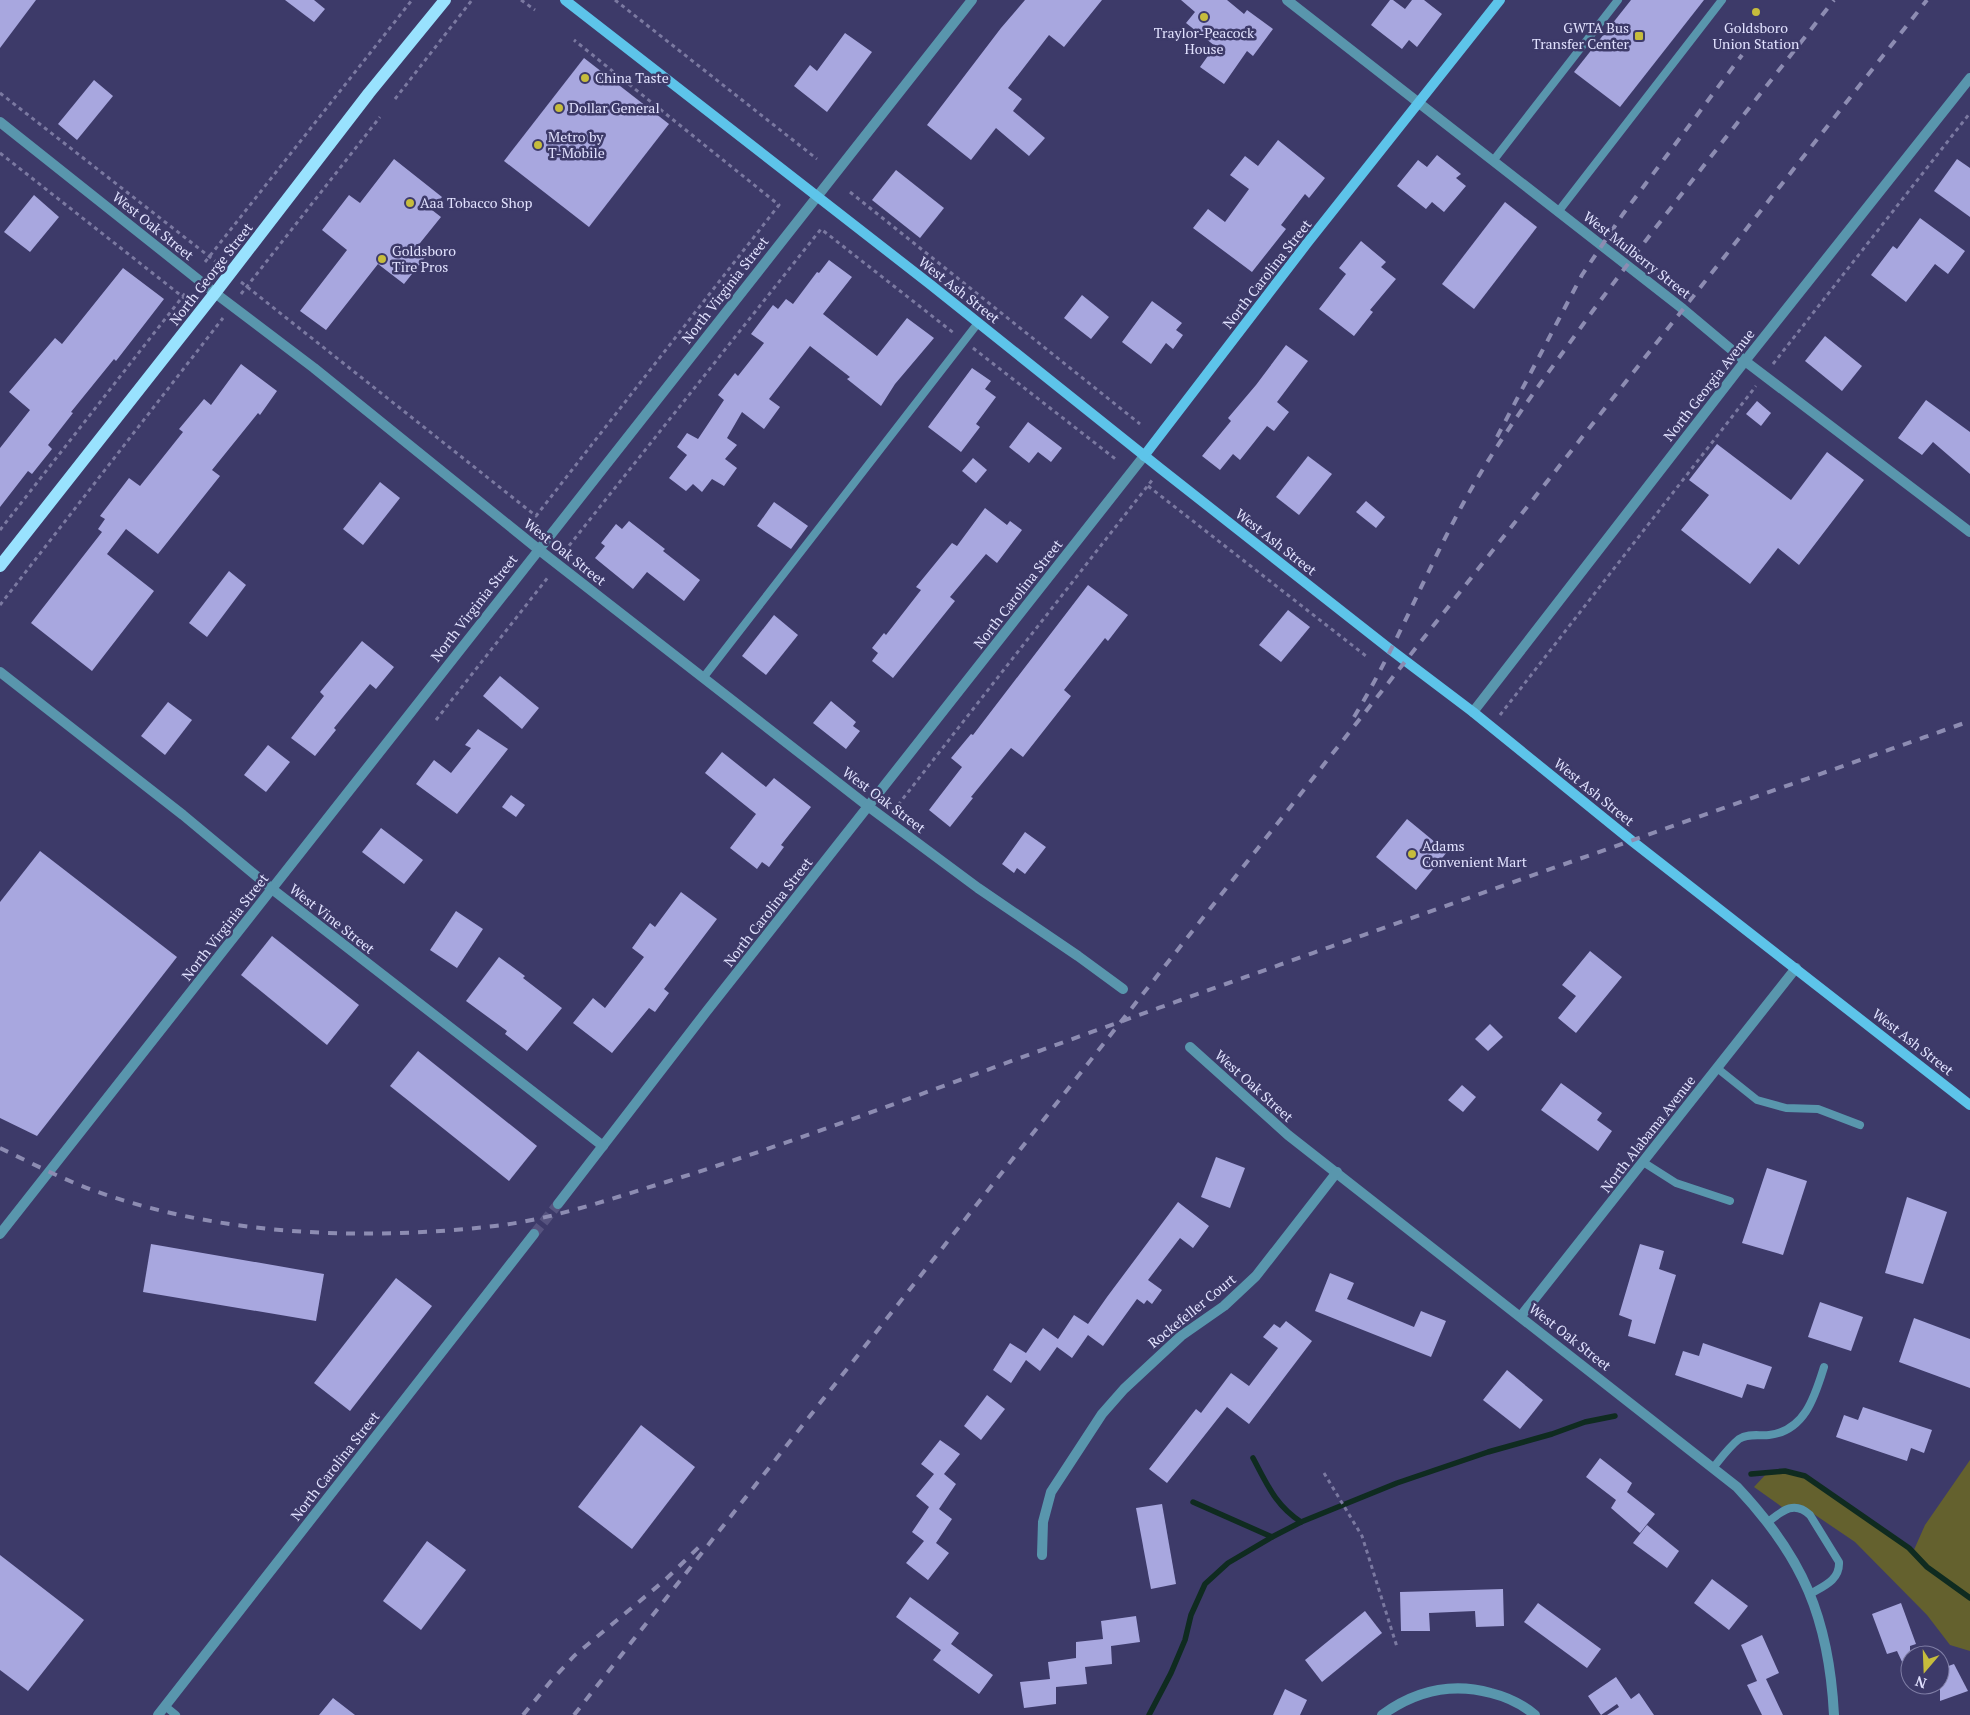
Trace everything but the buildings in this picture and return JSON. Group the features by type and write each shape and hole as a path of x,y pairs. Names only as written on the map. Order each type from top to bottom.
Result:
{"main road":[{"name":"North George Street","path":"0,566 215,293 369,93 444,0"},
{"name":"West Ash Street","path":"565,0 978,323 1391,650 1473,712 1632,841 1970,1105"},
{"name":"North Carolina Street","path":"1144,456 1308,242 1500,0"}],"street":[{"name":"North Virginia Street","path":"0,1234 972,0"},
{"name":"West Mulberry Street","path":"1287,0 1683,309 1745,361 1970,532"},
{"name":"North Georgia Avenue","path":"1473,712 1745,361 1970,78"},
{"name":"West Oak Street","path":"0,122 215,293 314,368 538,549 869,807 978,888 1123,989"},
{"name":"North Carolina Street","path":"558,1204 706,1012 1144,456"},
{"name":"West Vine Street","path":"0,672 183,815 272,889 603,1146"},
{"name":"North Alabama Avenue","path":"1521,1316 1796,968"},
{"name":"West Oak Street","path":"1190,1047 1288,1136 1337,1172 1737,1487 1784,1543 1810,1594 1822,1629 1829,1661 1834,1715"},
{"name":"Rockefeller Court","path":"1042,1555 1043,1522 1051,1492 1102,1414 1124,1389 1181,1336 1224,1306 1256,1276 1337,1172"},
{"name":"North Carolina Street","path":"162,1711 534,1234"},
{"path":"1382,1715 1397,1704 1424,1692 1450,1687 1478,1689 1505,1697 1527,1708 1535,1715"}],"lane":[{"path":"1493,161 1618,0"},
{"path":"1558,212 1722,0"},
{"path":"703,678 978,323"},
{"path":"1717,1068 1757,1100 1786,1108 1818,1109 1860,1124"},
{"path":"1642,1162 1676,1183 1730,1200"},
{"path":"1713,1468 1740,1439 1748,1435 1783,1432 1794,1425 1805,1414 1813,1400 1824,1367"},
{"path":"1768,1522 1786,1508 1793,1507 1806,1510 1839,1562 1836,1576 1830,1583 1810,1594"},
{"path":"162,1711 176,1715"}],"path":[{"path":"205,262 412,0"},
{"path":"395,99 472,0"},
{"path":"521,0 535,10"},
{"path":"615,0 817,159"},
{"path":"241,282 536,516 779,205 574,40"},
{"path":"0,93 215,261"},
{"path":"1772,365 1970,113"},
{"path":"241,294 380,118"},
{"path":"0,153 188,301"},
{"path":"850,192 1140,424"},
{"path":"564,552 822,229"},
{"path":"0,530 187,291"},
{"path":"0,605 223,318"},
{"path":"1500,715 1756,385"},
{"path":"898,805 1153,479"},
{"path":"1148,486 1366,656"},
{"path":"436,720 549,576"},
{"path":"1324,1473 1362,1536 1397,1647"}],"shaded area":[{"path":"1970,1460 1970,1651 1950,1645 1927,1615 1855,1542 1799,1504 1782,1507 1754,1487 1767,1473 1785,1471 1805,1476 1913,1552 1925,1525"}],"waterway":[{"path":"1149,1715 1171,1673 1185,1640 1191,1615 1205,1584 1228,1563 1301,1522 1397,1483 1585,1422 1615,1416"},
{"path":"1253,1458 1278,1501 1301,1522"},
{"path":"1751,1474 1785,1471 1805,1476 1909,1548 1927,1567 1970,1598"},
{"path":"1193,1502 1272,1537"}],"tunnel":[{"path":"534,1234 558,1204"}],"railway":[{"path":"1354,717 1387,657 1463,504 1506,433 1619,276 1834,0"},
{"path":"574,1715 1927,0"},
{"path":"1497,437 1582,275 1623,214 1742,55"},
{"path":"0,1148 95,1191 143,1206 192,1218 242,1226 293,1231 394,1233 445,1231 539,1219 666,1182 807,1135 1970,721"},
{"path":"523,1715 574,1656 665,1580 700,1546"}],"place":[{"name":"Goldsboro Union Station","path":"1756,12"},
{"name":"Traylor-Peacock House","path":"1204,17"},
{"name":"GWTA Bus Transfer Center","path":"1639,36"},
{"name":"China Taste","path":"585,78"},
{"name":"Dollar General","path":"559,108"},
{"name":"Metro by T-Mobile","path":"538,145"},
{"name":"Aaa Tobacco Shop","path":"410,203"},
{"name":"Goldsboro Tire Pros","path":"382,259"},
{"name":"Adams Convenient Mart","path":"1412,854"}]}
